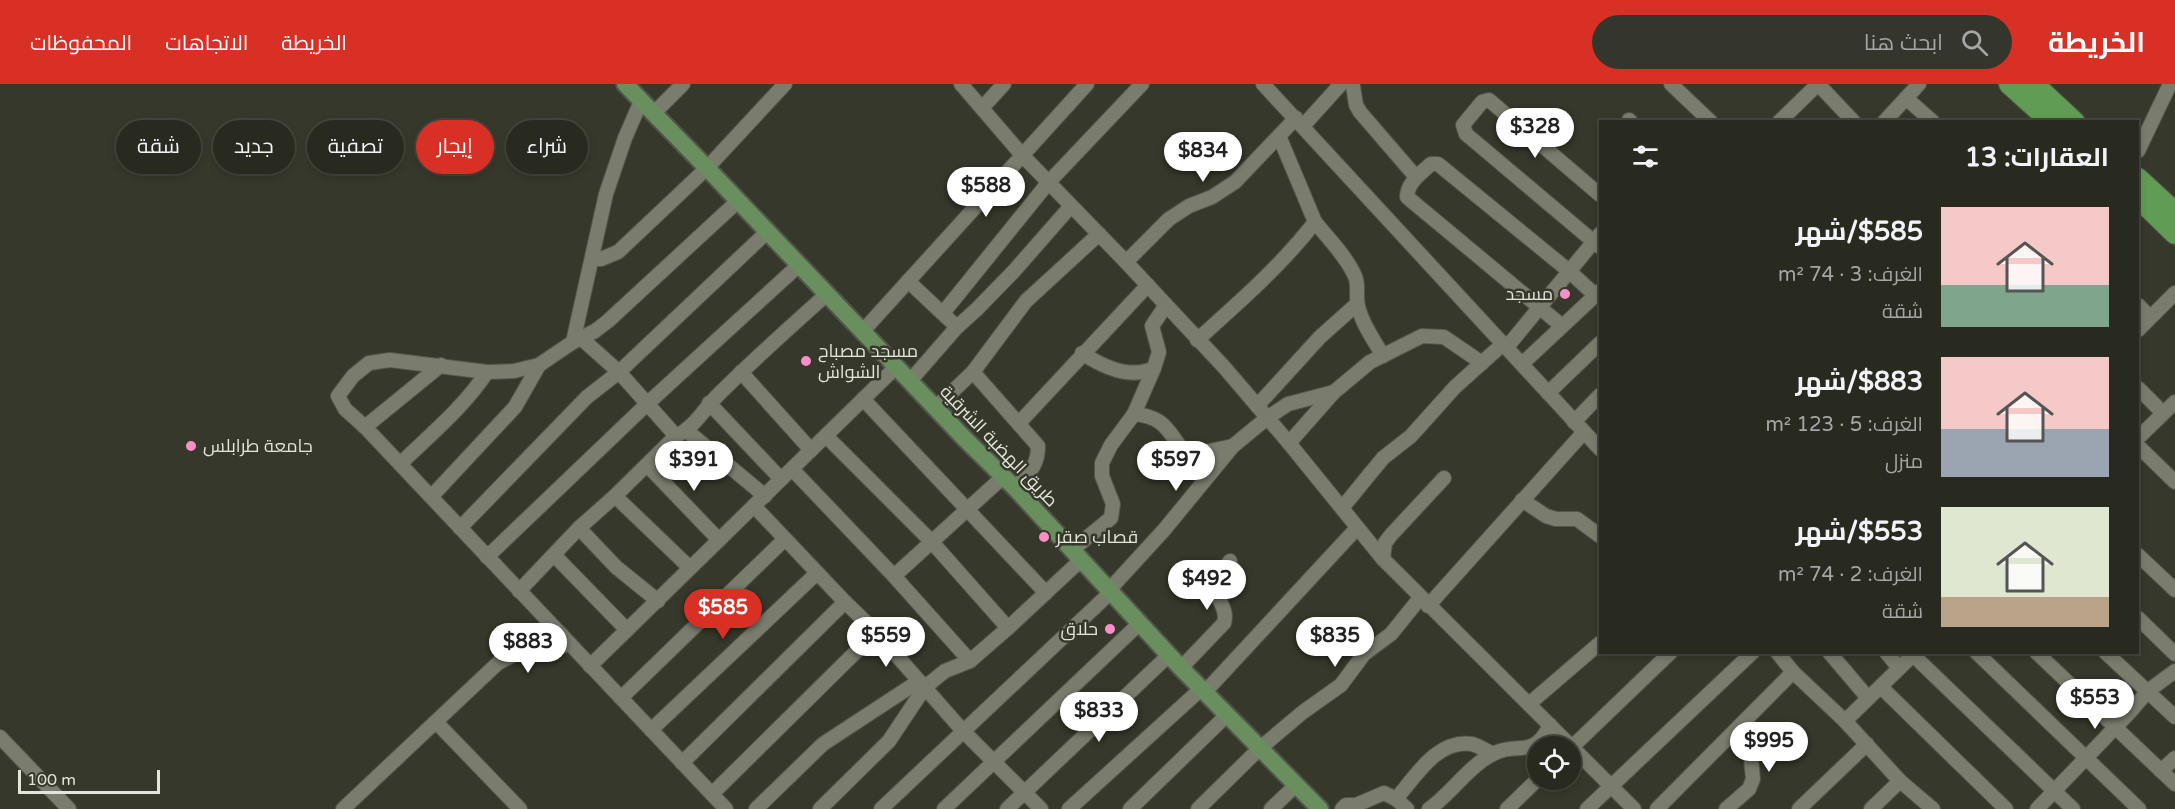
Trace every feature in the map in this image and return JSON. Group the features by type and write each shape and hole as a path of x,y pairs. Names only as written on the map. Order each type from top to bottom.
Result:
{"highway":[{"path":"2009,84 2049,120"},
{"path":"2034,84 2073,120"},
{"path":"2139,179 2175,212"},
{"path":"2139,199 2175,234"}],"main road":[{"name":"طريق الهضبة الشرقية","path":"625,84 1009,483 1203,691 1320,809"}],"street":[{"path":"653,114 683,84"},
{"path":"592,259 601,259 618,252 707,168 785,84"},
{"path":"962,84 1022,155 1148,285 1257,406 1383,559 1560,736"},
{"path":"982,108 1004,84"},
{"path":"862,332 1087,84"},
{"path":"943,313 1048,183 1142,84"},
{"path":"1263,84 1599,448"},
{"path":"1126,262 1169,219 1189,206 1212,197 1235,182 1279,136 1349,84 1360,112 1416,177"},
{"path":"1671,84 1704,119"},
{"path":"1781,120 1818,84 1845,118"},
{"path":"1886,120 1919,84"},
{"path":"2139,149 2170,84"},
{"path":"1906,98 1931,120"},
{"path":"1342,508 1383,458 1411,436 1455,387 1505,345 1598,241 1466,134 1463,125 1482,102 1489,100 1599,194"},
{"path":"578,341 606,194 640,101"},
{"path":"1279,136 1315,222 1350,266 1355,276 1359,286 1357,304 1383,356"},
{"path":"1522,364 1598,293 1569,272 1438,164 1431,164 1416,177 1407,197 1562,326"},
{"path":"726,809 365,427 345,409 338,396 362,367 369,363 390,360 487,372 514,371 539,366 608,321 738,201"},
{"path":"910,381 957,327 1006,278 1071,206"},
{"path":"1197,340 1251,291 1300,241 1315,222"},
{"path":"460,528 587,397 619,372 767,232"},
{"path":"935,408 973,372 1026,301 1100,234"},
{"path":"487,557 647,404 799,265"},
{"path":"908,281 957,327"},
{"path":"1019,423 1148,285"},
{"path":"2139,329 2175,293"},
{"path":"519,591 555,556 579,528 682,434 709,403 741,372 827,294"},
{"path":"1257,406 1320,337 1357,304"},
{"path":"756,809 823,744 945,671 970,661 1046,593 1111,518 1113,504 1102,476 1102,463 1111,444 1134,414 1154,368 1159,352 1152,326 1166,305"},
{"path":"2139,306 2150,317"},
{"path":"1289,443 1334,392 1370,362 1422,336 1444,337 1482,363"},
{"path":"578,341 619,372 647,404 682,434 765,496"},
{"path":"1548,393 1599,344"},
{"path":"1082,353 1106,368 1115,370 1146,372 1154,368"},
{"path":"365,427 441,365"},
{"path":"431,497 515,407 539,366"},
{"path":"590,666 896,367"},
{"path":"400,464 461,405 487,372"},
{"path":"741,372 811,450"},
{"path":"894,576 967,510 1035,466 1038,459 1038,446 973,372"},
{"path":"2139,389 2163,413"},
{"path":"881,809 1110,591 1233,446 1288,404 1334,392"},
{"path":"1198,809 1259,749 1303,712 1341,685 1364,654 1390,634 1424,602 1522,500 1579,427 1599,397"},
{"path":"863,399 1046,593"},
{"path":"2139,437 2175,402"},
{"path":"709,403 781,479"},
{"path":"1134,414 1150,415 1158,419 1186,454 1233,446"},
{"path":"826,435 931,541 1008,628"},
{"path":"2139,447 2175,482"},
{"path":"647,465 719,540"},
{"path":"792,469 894,576 970,661"},
{"path":"1383,559 1385,543 1390,535 1444,478"},
{"path":"615,496 690,568"},
{"path":"1522,500 1546,516 1556,519 1577,519 1599,535"},
{"path":"754,506 876,632 963,731 1041,809"},
{"path":"579,528 616,567 658,602"},
{"path":"1069,809 1203,691 1357,528"},
{"path":"621,698 785,539"},
{"path":"555,556 627,630"},
{"path":"2139,556 2175,590"},
{"path":"1181,668 1224,624 1226,614 1216,591 1217,581 1230,561"},
{"path":"651,730 817,573"},
{"path":"682,763 845,602"},
{"path":"2139,619 2175,654"},
{"path":"944,809 1140,623"},
{"path":"712,794 876,632"},
{"path":"343,809 477,683 565,639"},
{"path":"1529,704 1599,644"},
{"path":"1581,738 1669,654"},
{"path":"1587,809 1751,654"},
{"path":"1779,654 1793,672 1845,721 1900,781 1933,809"},
{"path":"1831,654 1868,698"},
{"path":"1888,654 1899,668"},
{"path":"1845,721 1914,654 2073,809"},
{"path":"1978,654 2139,809"},
{"path":"2038,654 2175,784"},
{"path":"2107,654 2175,717"},
{"path":"1007,809 1170,655"},
{"path":"2037,809 2148,691 2175,671"},
{"path":"1657,809 1793,672"},
{"path":"820,809 889,741 922,684"},
{"path":"1881,687 2006,809"},
{"path":"1130,809 1227,715"},
{"path":"1726,809 1749,789 1753,779 1747,719"},
{"path":"436,722 520,809"},
{"path":"1544,736 1550,725"},
{"path":"0,737 69,809"},
{"path":"1396,799 1431,758 1443,748 1456,744 1474,744 1493,754"},
{"path":"1799,809 1867,744"},
{"path":"1429,809 1493,754 1527,748"},
{"path":"1581,758 1634,809"},
{"path":"2161,771 2175,758"},
{"path":"1871,809 1900,781"},
{"path":"1271,809 1296,784"},
{"path":"1507,809 1527,790"},
{"path":"1342,809 1346,805 1358,804 1381,793 1387,793 1407,809"}],"place":[{"name":"مسجد","path":"1565,294"},
{"name":"مسجد مصباح الشواش","path":"806,361"},
{"name":"جامعة طرابلس","path":"191,446"},
{"name":"قصاب صقر","path":"1044,537"},
{"name":"حلاق","path":"1110,629"}]}
